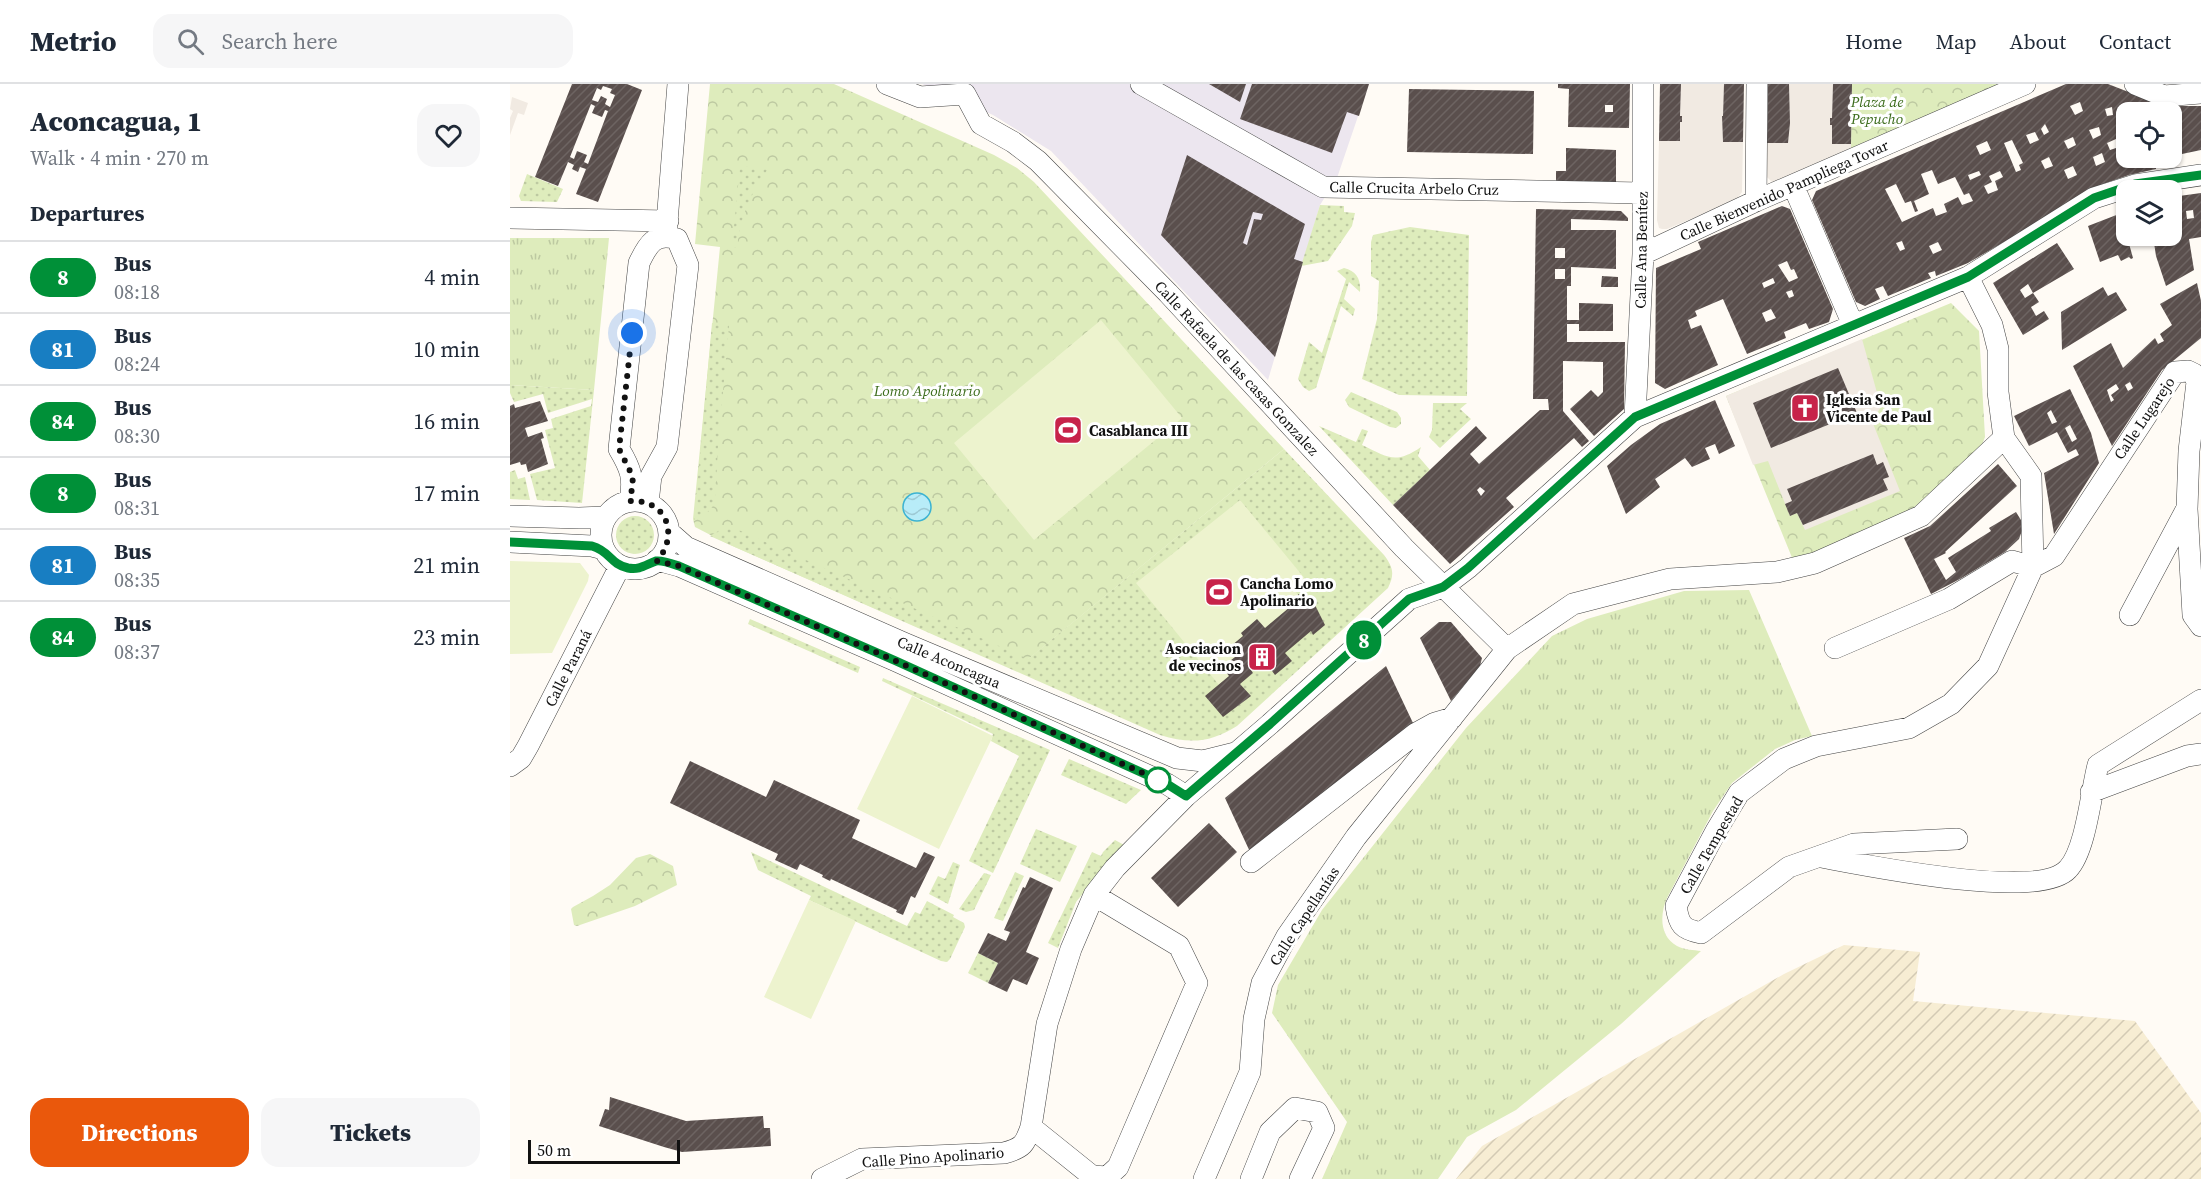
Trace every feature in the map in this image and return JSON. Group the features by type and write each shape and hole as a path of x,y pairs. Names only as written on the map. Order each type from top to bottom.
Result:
{"street":[{"path":"639,502 619,449 639,262 654,239 667,228 678,84"},
{"path":"886,84 920,97 967,89"},
{"name":"Calle Crucita Arbelo Cruz","path":"1141,84 1323,187 1642,193"},
{"name":"Calle Ana Benítez","path":"1635,417 1643,254 1643,84"},
{"path":"1756,201 1757,84"},
{"name":"Calle Bienvenido Pampliega Tovar","path":"1643,254 1756,201 2025,84"},
{"path":"2135,84 2164,96 2201,93"},
{"name":"Calle Rafaela de las casas Gonzalez","path":"967,89 981,124 1013,142 1038,161 1168,293 1443,587 1507,649"},
{"name":"Calle Pino Apolinario","path":"822,1179 862,1159 1004,1153 1016,1150 1025,1143 1031,1127 1047,1024 1071,949 1094,895 1123,860 1186,796 1239,752 1409,599 1443,587 1468,568 1635,417 1968,277 2094,198 2135,184 2201,175"},
{"path":"1793,185 1853,325"},
{"path":"510,218 667,228 677,239 688,265 667,447 639,502"},
{"name":"Calle Tempestad","path":"1957,839 1854,844 1789,867 1701,933 1687,930 1678,920 1676,906 1739,793 1784,759 1816,746 1909,728 1951,704 1988,666 2033,567 2031,476 2004,438 1998,392 1998,349 1992,325 1968,277"},
{"name":"Calle Lugarejo","path":"2033,567 2054,556 2175,372 2182,370 2194,375 2197,382 2189,451 2187,509 2193,615 2201,626"},
{"name":"Calle Capellanías","path":"1203,1179 1250,1072 1254,1019 1262,983 1287,936 1356,837 1507,649 1573,604 1670,579 1777,572 1815,563 1921,516 2004,438"},
{"path":"624,458 660,462"},
{"path":"639,502 662,514 669,532 667,546 657,561 641,568 620,566 604,549 600,532 605,517 613,508 639,502"},
{"path":"2130,615 2187,509"},
{"path":"510,516 605,517"},
{"name":"Calle Aconcagua","path":"669,532 687,547 904,643 1177,758 1203,761 1239,752"},
{"path":"510,542 592,546 604,549"},
{"name":"Calle Aconcagua","path":"657,561 679,566 896,661 1167,784 1186,796"},
{"path":"1835,648 1949,599 2012,561 2033,567"},
{"name":"Calle Paraná","path":"510,766 521,758 528,746 620,566"},
{"path":"2091,792 2098,765 2201,700"},
{"path":"1251,862 1415,734 1435,723 1453,718"},
{"path":"2091,792 2187,756 2201,754"},
{"name":"Calle Tempestad","path":"1821,857 1883,869 1995,882 2042,882 2067,870 2081,846 2091,792"},
{"path":"1031,1127 1092,1176 1107,1177 1118,1167 1197,983 1179,946 1094,895"},
{"path":"1251,1179 1270,1132 1295,1108 1317,1112 1324,1128 1300,1179"}],"shaded area":[{"path":"922,84 1369,84 1337,178 1320,205 1268,380 1051,151 993,115"},
{"path":"1681,84 1724,84 1723,142 1743,142 1742,192 1736,200 1667,229 1662,229 1659,228 1657,220 1659,141 1680,141"},
{"path":"1789,84 1833,84 1832,118 1830,119 1832,143 1851,144 1851,148 1776,183 1766,176 1767,143 1788,143"},
{"path":"512,97 528,103 524,115 518,113 510,135 510,118 513,111 510,109"},
{"path":"1862,339 1881,407 1872,421 1900,491 1805,530 1797,513 1790,516 1768,461 1753,465 1726,396"},
{"path":"1844,945 1920,952 1913,1001 2135,1021 2201,1113 2201,1179 1456,1179 1482,1146 1784,974"}],"green space":[{"name":"Lomo Apolinario","path":"710,84 834,84 994,155 1017,168 1034,182 1284,449 1015,670 728,544 695,527 693,519 720,247 695,244"},
{"name":"Plaza de Pepucho","path":"1852,84 2000,84 1851,148"},
{"path":"740,166 768,169 747,207 737,248 732,247"},
{"path":"527,174 563,189 557,202 521,201 519,196"},
{"path":"1320,205 1344,206 1344,212 1355,213 1352,226 1328,261 1301,266"},
{"path":"1410,227 1469,235 1467,396 1399,395 1362,379 1377,319 1379,281 1371,276 1373,235"},
{"path":"510,238 609,238 594,390 510,385"},
{"path":"1344,268 1352,271 1357,277 1360,292 1349,282 1344,299 1355,309 1353,316 1341,306 1316,388 1309,391 1298,379 1309,342 1322,353 1346,279 1337,271"},
{"path":"1951,303 1979,331 1985,437 1978,454 1901,518 1799,562 1793,560 1726,396"},
{"name":"Casablanca III","path":"1101,320 1182,418 1034,540 954,443"},
{"path":"712,323 729,326 715,503 710,510 694,521"},
{"path":"510,385 594,390 582,503 537,500 530,474 555,468 545,430 553,428 551,419 591,406 592,399 548,413 543,394 514,402 510,393"},
{"path":"1351,392 1397,412 1401,418 1401,424 1396,428 1390,427 1349,407 1345,400"},
{"path":"1433,403 1467,403 1460,409 1471,419 1440,448 1429,437 1432,430"},
{"path":"1319,426 1356,442 1362,429 1368,431 1362,445 1385,456 1404,456 1421,447 1418,456 1430,470 1393,505"},
{"path":"1284,449 1384,555 1391,567 1392,579 1388,588 1237,726 1209,739 1190,741 1160,735 710,536 725,527 734,528 1028,659"},
{"path":"515,470 518,479 525,477 530,500 510,499 510,472"},
{"name":"Cancha Lomo Apolinario","path":"1240,500 1306,580 1294,589 1298,595 1290,607 1265,628 1241,633 1243,636 1231,646 1239,654 1229,676 1219,685 1136,583"},
{"path":"635,516 648,522 654,535 648,548 635,554 622,548 616,535 622,522"},
{"path":"510,561 580,563 589,575 552,653 510,654"},
{"path":"1749,590 1812,736 1795,740 1775,749 1732,783 1713,811 1667,898 1662,918 1667,937 1680,947 1701,951 1621,1024 1516,1110 1467,1137 1438,1179 1322,1179 1347,1122 1272,1013 1278,985 1322,910 1466,728 1552,636 1587,619 1684,591"},
{"path":"750,619 860,667 858,673 748,624"},
{"path":"883,678 1050,750 993,873 969,861 1019,756 991,741 993,734 882,681"},
{"path":"912,696 993,736 939,849 857,809"},
{"path":"1069,759 1141,790 1126,804 1061,775"},
{"path":"1036,829 1077,846 1060,882 1020,864"},
{"path":"1115,840 1126,846 1110,860 1076,902 1058,948 1048,943 1092,852 1101,856"},
{"path":"751,852 907,926 915,912 920,914 927,901 954,915 953,917 964,923 965,927 950,959 947,962 941,961 809,900 811,896 758,870"},
{"path":"650,854 673,866 677,885 635,906 577,926 574,925 571,909 573,907 610,885 636,858"},
{"path":"953,862 960,865 948,904 929,894 938,876 945,879"},
{"path":"1015,872 1024,876 1003,921 994,918"},
{"path":"984,873 991,875 974,910 966,912 959,909"},
{"path":"809,900 856,921 811,1019 764,997"},
{"path":"978,953 998,963 988,983 968,973"}],"water":[{"path":"917,493 927,497 931,507 927,517 917,521 907,517 903,507 907,497"}],"building":[{"path":"572,84 627,84 642,90 598,202 576,194 586,169 580,167 578,172 572,169 574,165 568,162 558,186 535,177","holes":["603,86 612,89 610,93 615,95 610,107 605,104 607,99 601,96 598,102 592,100 597,88 601,90","591,104 595,106 592,113 602,117 605,110 608,111 588,164 584,162 587,155 577,151 574,159 570,157"]},
{"path":"1209,84 1246,84 1240,102"},
{"path":"1252,84 1369,84 1359,116 1347,112 1332,153 1240,119"},
{"path":"1558,84 1630,84 1629,128 1568,127 1569,89 1558,88","holes":["1605,105 1613,105 1613,112 1605,112"]},
{"path":"1660,84 1681,84 1680,141 1659,141"},
{"path":"1724,84 1744,84 1743,142 1723,142"},
{"path":"1768,84 1789,84 1788,143 1767,143"},
{"path":"1833,84 1852,84 1851,144 1832,144 1830,118 1832,118"},
{"path":"2066,84 2108,84 2154,102 2116,102 2116,139 2107,143 2110,150 2116,148 2116,168 2156,169 2103,184 1968,263 1936,276 1935,271 1928,273 1931,278 1888,296 1883,286 1875,289 1880,299 1865,306 1856,302 1812,200 1816,191","holes":["2080,102 2083,111 2075,115 2070,106","2112,107 2113,115 2107,116 2105,109","2045,124 2049,132 2044,135 2041,129","2099,127 2101,135 2093,139 2089,130","2035,132 2039,140 2030,144 2026,135","2073,137 2076,145 2068,149 2064,141","2012,140 2023,163 2019,165 2021,170 2016,172 2004,143","1987,141 1991,150 1980,155 1976,146","2102,153 2105,162 2096,166 2093,157","2049,157 2053,166 2045,169 2041,161","2073,166 2077,175 2068,179 2064,170","1932,170 1938,184 1955,177 1964,195 1969,193 1973,201 1962,205 1958,197 1944,204 1947,212 1936,216 1933,208 1902,222 1885,189 1896,184 1905,203 1911,201 1915,212 1918,211 1914,201 1929,194 1921,174","1979,171 1981,175 1970,180 1968,175","2000,171 2003,177 1995,181 1998,190 1988,194 1984,186 1992,182 1989,176","1902,241 1905,249 1900,251 1896,243","1938,242 1942,250 1933,254 1929,246"]},
{"path":"1409,89 1534,91 1533,154 1407,152"},
{"path":"2182,106 2201,106 2201,150 2182,154"},
{"path":"1566,148 1616,150 1616,185 1556,188 1556,171 1566,171"},
{"path":"1187,155 1305,224 1294,259 1303,262 1275,357 1161,235","holes":["1253,212 1263,214 1261,220 1254,219 1247,245 1243,243"]},
{"path":"2201,193 2201,237 2189,239 2194,270 2166,286 2154,246 2182,246 2182,196","holes":["2193,210 2194,218 2187,219 2186,211"]},
{"path":"1782,206 1790,209 1833,309 1829,322 1809,329 1806,323 1784,332 1786,338 1747,354 1723,299 1695,311 1697,316 1688,320 1691,329 1701,325 1718,365 1665,389 1655,383 1656,268 1701,249 1698,242","holes":["1787,261 1798,278 1789,282 1778,265","1773,278 1775,283 1764,288 1762,283","1792,290 1794,296 1789,298 1786,292","1771,309 1776,318 1766,322 1762,313"]},
{"path":"1536,209 1621,211 1628,221 1571,219 1571,230 1616,230 1616,269 1571,267 1571,286 1567,286 1567,320 1579,320 1579,303 1613,304 1613,331 1579,331 1579,324 1567,324 1567,342 1625,342 1624,409 1594,436 1570,409 1591,390 1598,397 1603,392 1603,362 1563,361 1563,411 1589,441 1582,447 1574,438 1506,498 1514,507 1450,564 1393,505 1476,426 1487,438 1470,454 1479,464 1540,410 1549,410 1548,399 1533,399","holes":["1555,248 1565,248 1565,258 1555,258","1555,269 1565,269 1565,279 1555,279","1480,487 1485,491 1481,496 1477,490"]},
{"path":"2116,215 2116,246 2130,246 2133,258 2129,257 2121,261 2118,255 2100,262 2088,226"},
{"path":"2057,243 2074,269 2033,293 2039,302 2031,307 2036,316 2044,311 2049,319 2023,335 1993,283","holes":["2028,284 2033,293 2025,298 2020,290"]},
{"path":"1602,276 1618,277 1618,287 1601,287"},
{"path":"2197,283 2201,301 2201,338 2162,370 2112,446 2073,366 2111,343 2123,368 2155,338 2158,344 2164,341 2160,334 2172,325 2160,304","holes":["2130,382 2133,388 2128,391 2125,385","2116,384 2119,389 2111,395 2114,400 2111,402 2107,390"]},
{"path":"2103,287 2108,296 2116,292 2127,310 2062,350 2061,312"},
{"name":"Iglesia San Vicente de Paul","path":"1838,368 1857,413 1771,448 1753,403"},
{"path":"2070,389 2091,433 2099,463 2054,534 2044,473 2079,455 2076,449 2068,453 2057,432 2029,446 2014,416","holes":["2051,410 2057,422 2052,424 2047,413","2070,425 2077,439 2072,442 2065,428"]},
{"path":"1715,400 1735,446 1719,454 1715,444 1705,448 1710,459 1692,467 1685,458 1655,479 1660,487 1626,514 1607,466 1660,424"},
{"path":"540,401 548,421 525,428 528,437 542,432 544,438 541,439 548,464 528,472 526,464 521,465 520,462 510,465 510,406 514,404 515,408"},
{"path":"1873,454 1877,465 1883,462 1889,477 1883,479 1888,490 1803,525 1797,513 1790,516 1785,504 1792,501 1787,489"},
{"path":"1998,464 2017,486 1946,553 1934,559 1946,580 1956,572 1948,558 1991,531 1989,528 2016,512 2024,525 2019,539 2005,552 1931,594 1904,538 1930,526"},
{"name":"Asociacion de vecinos","path":"1299,594 1315,605 1325,625 1313,635 1311,631 1285,653 1292,661 1275,675 1264,660 1258,669 1251,670 1253,673 1240,684 1251,696 1223,717 1205,696 1229,676 1222,667 1239,654 1231,646 1243,636 1241,633 1257,619 1265,628 1290,607 1287,603"},
{"path":"1439,622 1451,622 1482,658 1480,666 1451,701 1420,638"},
{"path":"1386,666 1413,723 1251,854 1225,798"},
{"path":"690,761 766,797 774,780 860,820 852,838 916,868 924,852 935,857 915,898 911,896 903,915 831,879 830,881 800,864 797,870 775,860 778,854 670,803"},
{"path":"1209,823 1237,852 1178,907 1151,878"},
{"path":"1030,877 1053,888 1026,952 1039,958 1027,985 1013,979 1007,992 988,983 998,963 978,953 988,933 1006,941 1010,932 1004,930 1023,887 1025,888"},
{"path":"610,1097 686,1121 763,1116 764,1128 770,1128 771,1146 682,1152 664,1147 599,1126 605,1109 609,1110"}],"bus line":[{"name":"8","path":"510,542 592,546 604,549 615,563 626,568 641,568 657,561 679,566 938,680 1167,784 1186,796 1328,673 1409,599 1443,587 1468,568 1635,417 1968,277 2094,198 2135,184 2201,175"}],"place":[{"name":"Iglesia San Vicente de Paul","path":"1805,408"},
{"name":"Casablanca III","path":"1068,430"},
{"name":"Cancha Lomo Apolinario","path":"1219,592"},
{"name":"Asociacion de vecinos","path":"1262,657"}],"route":[{"path":"632,333 619,449 633,482 630,501 648,503 657,508 668,525 669,540 657,561 679,566 810,623 1167,784 1158,780"}]}
